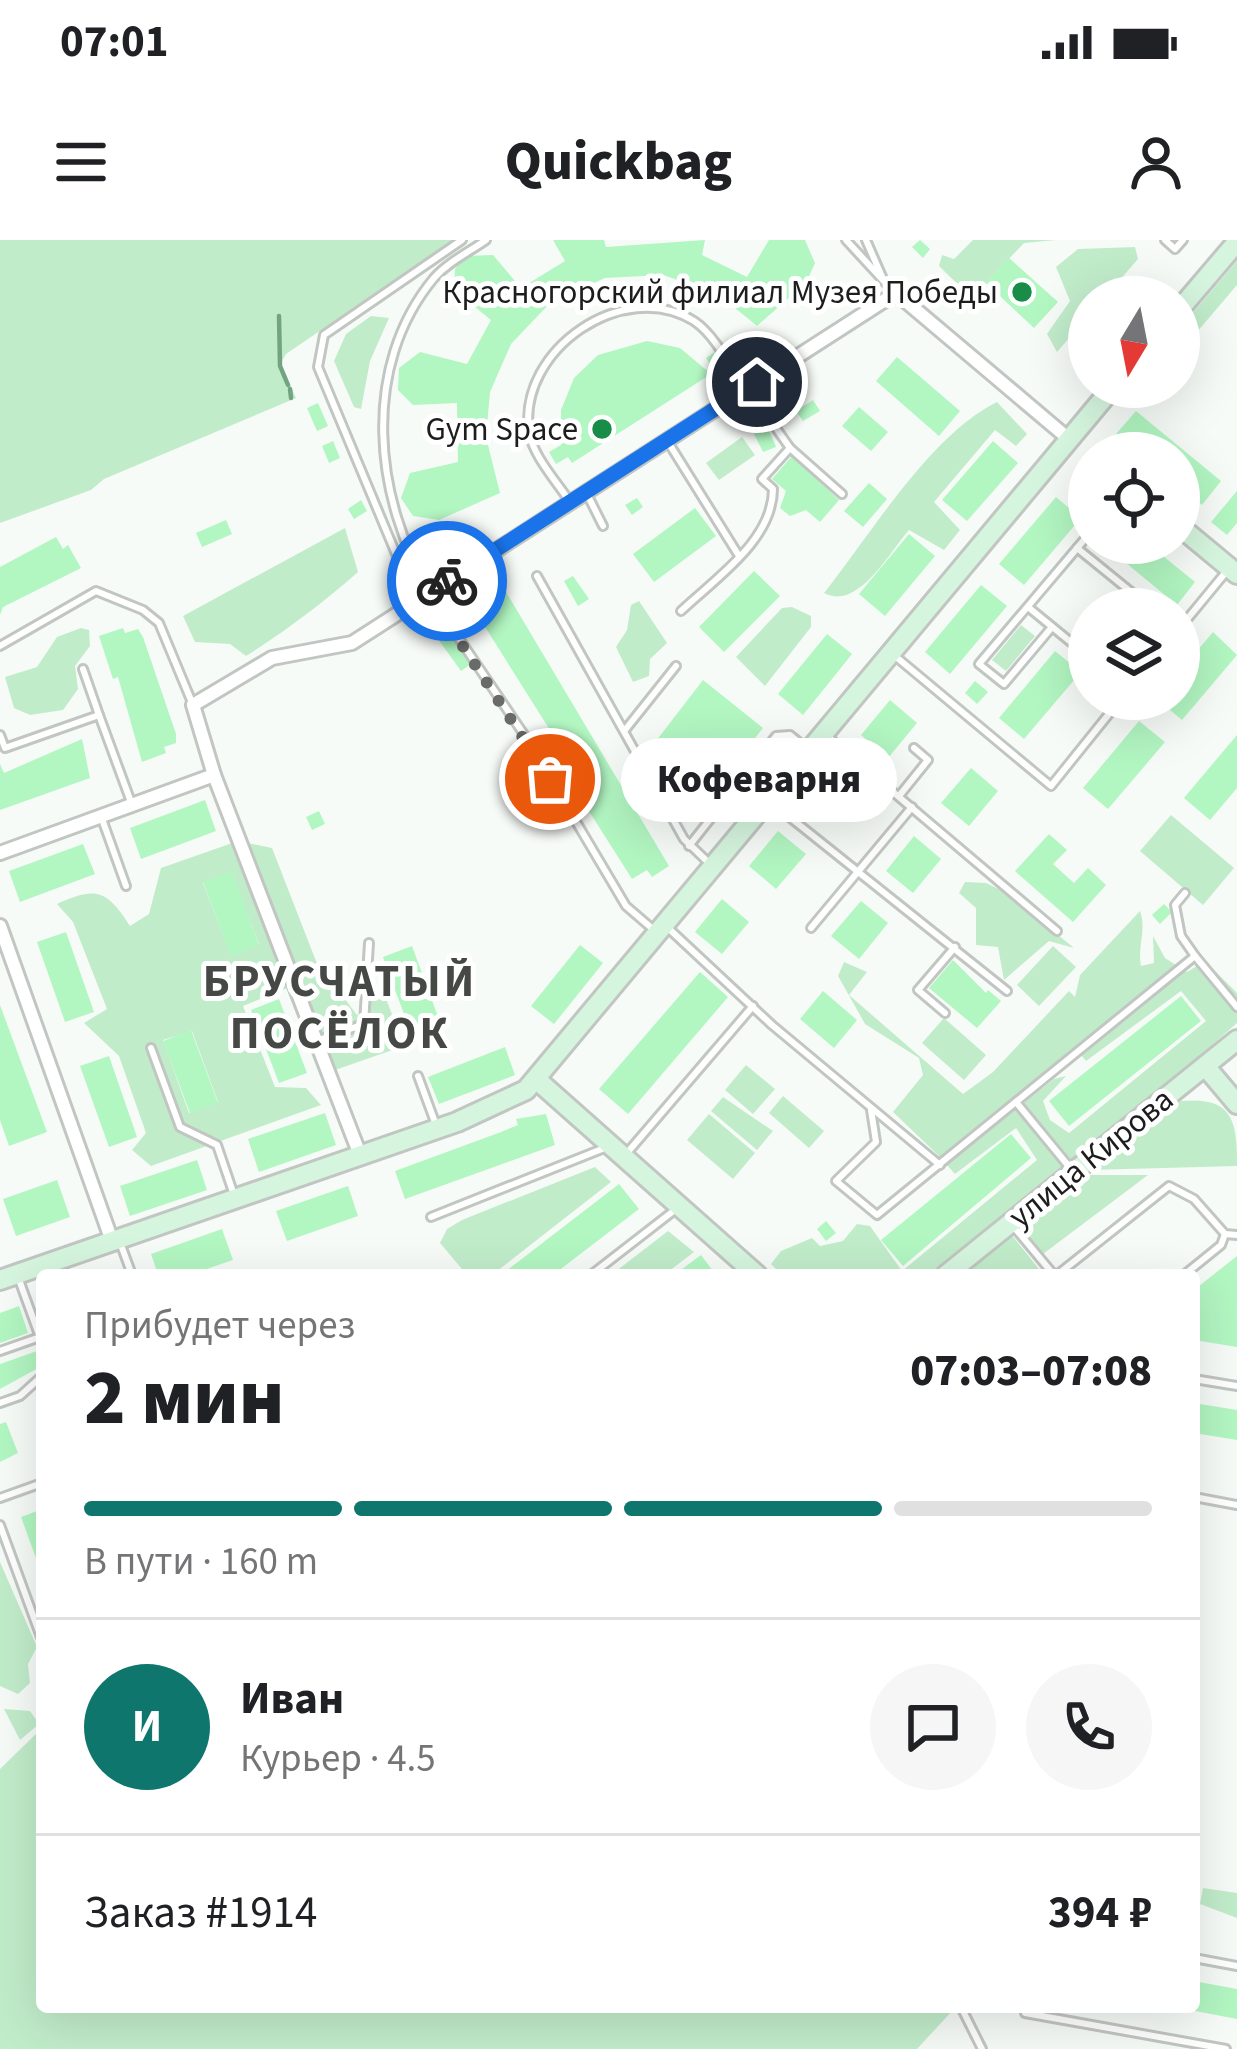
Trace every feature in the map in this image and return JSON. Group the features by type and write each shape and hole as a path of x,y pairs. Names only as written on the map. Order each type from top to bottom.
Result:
{"main road":[{"path":"1200,285 1237,242"},
{"path":"1076,432 1096,408"},
{"path":"5,1277 512,1100 536,1080 1068,442"},
{"path":"1200,544 1233,571"},
{"name":"улица Кирова","path":"953,1269 1237,1040"},
{"path":"1205,1066 1237,1104"},
{"path":"536,1080 749,1269"}],"street":[{"path":"360,1156 214,775 193,705 272,658 352,643 896,293 1068,438"},
{"path":"0,853 214,775"},
{"path":"0,926 115,1240"}],"lane":[{"path":"462,240 324,335 318,367 396,554 526,739 626,906 661,929 871,1110 902,1128 940,1165"},
{"path":"438,629 393,510 384,398 393,356 430,283 486,240"},
{"path":"846,240 896,293"},
{"path":"866,240 884,282"},
{"path":"1165,240 1175,249 1183,240"},
{"path":"570,502 534,447 530,406 545,363 580,328 623,311 652,310 692,320 706,331 790,448 842,494"},
{"path":"667,440 739,556"},
{"path":"681,610 739,556 773,513 773,489 762,479 790,448"},
{"path":"586,492 603,526"},
{"path":"1052,627 1004,684 980,664 1068,559"},
{"path":"1097,564 1126,588"},
{"path":"1200,606 1233,571"},
{"path":"537,576 688,846 713,867"},
{"path":"0,646 96,591 143,610 159,623 193,705"},
{"path":"1028,607 1068,640"},
{"path":"891,653 1051,786 1104,720"},
{"path":"625,730 676,666"},
{"path":"83,669 132,805"},
{"path":"0,735 5,748 99,715"},
{"path":"824,734 1057,931"},
{"path":"688,846 776,736 790,736 810,751"},
{"path":"899,796 928,760 914,748"},
{"path":"769,801 1007,992"},
{"path":"811,928 912,807"},
{"path":"100,816 127,886"},
{"path":"1185,893 1175,905 1180,936 1237,1007"},
{"path":"316,1041 364,1024 369,943"},
{"path":"945,1013 918,990 955,947"},
{"path":"871,1110 876,1142 836,1180 877,1215 1195,956"},
{"path":"431,1217 617,1151 753,1006"},
{"path":"151,1048 180,1127 217,1145 235,1199"},
{"path":"418,1076 437,1129"},
{"path":"1016,1102 1074,1172"},
{"path":"1063,1269 1169,1186 1194,1199 1225,1234 1237,1235"},
{"path":"599,1269 679,1207"},
{"path":"1010,1223 1050,1269"},
{"path":"1191,1269 1221,1245 1225,1234"},
{"path":"115,1240 129,1269"},
{"path":"5,1277 36,1331"},
{"path":"0,1351 36,1341"},
{"path":"1200,1380 1237,1386"},
{"path":"0,1402 20,1396 36,1381"},
{"path":"0,1498 36,1485"},
{"path":"1200,1498 1237,1505"},
{"path":"0,1525 36,1624"},
{"path":"1200,1959 1237,1966"},
{"path":"964,2013 982,2049"},
{"path":"1025,2013 1226,2049"}],"green space":[{"path":"0,240 453,240 286,354 281,363 296,398 104,479 91,490 0,523"},
{"path":"973,240 1056,240 1024,243 986,283 987,298 981,307 939,266 942,255 954,259"},
{"path":"1135,247 1138,259 1123,276 1068,276 1068,296 1056,267 1078,249"},
{"path":"1237,261 1237,285 1200,328 1200,304"},
{"path":"1068,304 1068,339 1057,352 1047,334"},
{"path":"371,316 389,318 370,361 361,409 354,407 334,361 346,334"},
{"path":"997,402 1027,434 1016,446 995,430 934,502 960,530 944,550 909,530 861,587 837,596 824,593 925,461 972,417"},
{"path":"742,437 755,455 719,480 706,463"},
{"path":"345,528 358,572 304,616 246,656 230,644 195,642 183,616"},
{"path":"639,601 667,643 650,659 649,676 633,682 616,647 627,630 631,605"},
{"path":"792,607 811,616 811,627 765,686 736,657 782,608"},
{"path":"1021,625 1035,636 1006,671 992,660"},
{"path":"81,628 89,630 90,646 75,666 78,689 63,710 30,715 14,708 5,677 37,667 57,637"},
{"path":"1171,815 1234,868 1203,905 1140,851"},
{"path":"238,841 272,848 316,961 357,1015 382,988 404,1046 335,1070 303,982 243,1006 275,1087 306,1088 321,1105 151,1166 132,1150 146,1133 119,1056 84,1023 107,1009 73,922 57,904 82,895 100,895 130,926 149,914 161,868","holes":["231,872 259,944 231,955 203,883","192,1031 218,1102 189,1113 163,1040"]},
{"path":"965,882 986,883 1007,893 1074,948 1049,941 1004,980 998,947 976,945 976,908 959,893"},
{"path":"1140,911 1141,966 1154,963 1153,936 1165,958 1187,972 1205,961 1237,993 1237,1023 1084,1158 945,1269 904,1269 1037,1160 1016,1128 955,1174 946,1164 1054,1079 1066,1076 1043,1101 1050,1120 1069,1133 1206,1021 1181,991 1086,1061 1076,1049 940,1157 893,1112 923,1075 919,1058 865,1024 838,976 844,962 867,972 849,995 963,1094 993,1072 1069,991 1075,997 1080,975"},
{"path":"1053,946 1076,967 1039,1006 1017,985"},
{"path":"944,1018 986,1055 964,1080 922,1043"},
{"path":"746,1065 775,1089 753,1114 725,1090"},
{"path":"783,1096 824,1131 809,1148 769,1113"},
{"path":"723,1097 773,1131 757,1150 711,1111"},
{"path":"1181,1101 1212,1103 1229,1115 1237,1166 1090,1170"},
{"path":"709,1114 755,1153 733,1179 687,1140"},
{"path":"595,1167 611,1182 500,1269 462,1269 440,1243 447,1229"},
{"path":"1083,1175 1148,1175 1043,1254 1021,1227"},
{"path":"857,1224 870,1226 901,1269 776,1269 771,1264 781,1251 812,1238 820,1246 843,1241"},
{"path":"668,1231 694,1252 672,1269 619,1269"},
{"path":"1011,1234 1039,1269 968,1269"},
{"path":"0,1562 36,1649 28,1664 30,1683 18,1694 0,1686"},
{"path":"4,1709 30,1711 36,1720 36,1727 20,1740"},
{"path":"36,1734 36,2013 950,2013 917,2049 0,2049 0,1769"},
{"path":"1203,1888 1237,1893 1237,1918 1200,1904"}],"building":[{"path":"553,240 604,240 606,247 705,240 702,255 747,277 769,240 805,240 815,263 806,283 757,326 718,294 663,275 605,278 551,302 511,344 490,392 486,437 500,493 439,520 413,516 401,498 410,473 458,462 457,403 413,405 398,390 399,368 420,352 467,364 491,320 454,290 455,269 466,256 493,255 521,288 565,261"},
{"path":"920,240 930,249 923,258 912,247"},
{"name":"Красногорский филиал Музея Победы","path":"1009,258 1058,302 1034,328 986,283"},
{"path":"647,341 680,348 711,374 572,463 568,457 556,464 549,452 561,445 561,410 574,378 598,355"},
{"path":"715,352 724,366 715,372 706,358"},
{"path":"897,357 960,411 939,436 876,381"},
{"path":"813,400 820,411 803,421 796,411"},
{"path":"318,403 328,426 317,431 307,408"},
{"path":"859,407 888,432 871,451 842,426"},
{"path":"1136,411 1162,432 1118,432"},
{"path":"768,428 776,447 763,452 754,434"},
{"path":"333,441 340,458 329,463 322,446"},
{"path":"993,441 1018,463 967,521 942,500"},
{"path":"792,456 839,500 820,522 806,510 790,516 780,508 786,491 772,479"},
{"path":"1200,464 1221,481 1200,503"},
{"path":"869,483 887,499 863,527 844,511"},
{"path":"1237,491 1237,523 1227,535 1211,522"},
{"path":"1056,497 1068,507 1068,533 1024,585 999,564"},
{"path":"637,498 643,507 632,515 625,505"},
{"path":"361,500 367,511 354,519 348,509"},
{"path":"695,508 716,536 654,582 633,554"},
{"path":"226,520 232,534 202,547 196,533"},
{"path":"909,534 935,556 885,616 859,594"},
{"path":"56,537 63,549 68,545 81,568 3,607 0,615 0,567"},
{"path":"1127,564 1173,564 1195,582 1190,588 1156,588"},
{"path":"754,571 780,596 724,652 699,627"},
{"path":"573,576 589,599 578,606 564,581"},
{"path":"981,585 1007,606 950,674 925,652"},
{"path":"506,592 669,866 652,877 647,870 632,879 556,759 565,754 475,611"},
{"path":"443,625 471,664 461,671 433,632"},
{"path":"123,628 125,633 138,629 143,637 176,734 176,743 164,747 166,753 142,762 118,677 113,679 99,636"},
{"path":"1213,632 1237,655 1200,699 1200,647"},
{"path":"827,634 852,654 803,715 778,694"},
{"path":"1055,651 1068,662 1068,687 1024,739 999,718"},
{"path":"703,680 763,728 707,799 676,774 684,763 656,741"},
{"path":"975,681 988,692 977,704 965,693"},
{"path":"890,700 917,723 888,758 861,735"},
{"path":"1139,721 1165,742 1108,809 1083,788"},
{"path":"1237,735 1237,788 1210,820 1184,798"},
{"path":"82,739 90,778 0,810 0,764 4,773"},
{"path":"971,768 998,791 969,826 941,803"},
{"path":"205,800 216,831 141,859 130,828"},
{"path":"319,811 325,824 312,830 306,817"},
{"path":"778,831 806,854 776,889 749,866"},
{"path":"1049,834 1067,850 1053,864 1074,883 1088,868 1106,885 1073,922 1015,871"},
{"path":"914,836 941,859 913,893 886,871"},
{"path":"83,844 95,874 20,902 9,871"},
{"path":"232,871 259,945 231,956 203,882"},
{"path":"722,899 749,922 722,954 695,932"},
{"path":"861,901 888,923 859,959 831,936"},
{"path":"1164,904 1172,912 1160,924 1152,915"},
{"path":"66,932 94,1012 65,1022 37,942"},
{"path":"580,945 603,963 554,1024 531,1006"},
{"path":"412,946 440,1022 411,1033 383,957"},
{"path":"953,960 986,993 1001,1001 977,1028 929,988"},
{"path":"700,972 728,997 628,1114 599,1089"},
{"path":"823,991 857,1020 834,1048 800,1019"},
{"path":"1181,996 1201,1021 1069,1126 1049,1101"},
{"path":"279,999 307,1073 279,1083 251,1010"},
{"path":"0,1005 47,1132 9,1146 0,1120"},
{"path":"191,1030 218,1103 190,1113 163,1041"},
{"path":"505,1047 515,1075 439,1104 428,1077"},
{"path":"109,1056 137,1137 109,1147 80,1066"},
{"path":"325,1113 336,1145 259,1172 248,1139"},
{"path":"546,1114 555,1145 405,1199 395,1171 518,1125 516,1119"},
{"path":"1011,1134 1031,1158 903,1266 881,1240"},
{"path":"197,1160 207,1190 130,1216 120,1186"},
{"path":"57,1180 70,1217 16,1236 3,1199"},
{"path":"619,1184 639,1209 561,1269 509,1269"},
{"path":"348,1186 358,1216 287,1241 276,1211"},
{"path":"826,1221 836,1233 826,1241 817,1229"},
{"path":"222,1229 233,1260 207,1269 156,1269 151,1254"},
{"path":"701,1255 712,1269 682,1269"},
{"path":"1237,1256 1237,1347 1200,1341 1200,1285"},
{"path":"19,1306 28,1333 0,1343 0,1313"},
{"path":"36,1351 36,1369 0,1389 0,1364"},
{"path":"1200,1404 1237,1410 1237,1440 1200,1434"},
{"path":"6,1422 18,1453 0,1462 0,1424"},
{"path":"36,1511 36,1558 21,1517"},
{"path":"1200,1982 1237,1989 1237,2019 1200,2012"}],"waterway":[{"path":"279,316 280,366 288,385"},
{"path":"290,389 291,398"}],"way so far":[{"path":"447,581 428,593 550,779"}],"place":[{"name":"Красногорский филиал Музея Победы","path":"1022,292"},
{"name":"Gym Space","path":"602,429"},
{"name":"Кофеварня","path":"550,779"}],"district":[{"name":"БРУСЧАТЫЙ ПОСЁЛОК","path":"340,1008"}],"route":[{"path":"447,581 757,382"}]}
